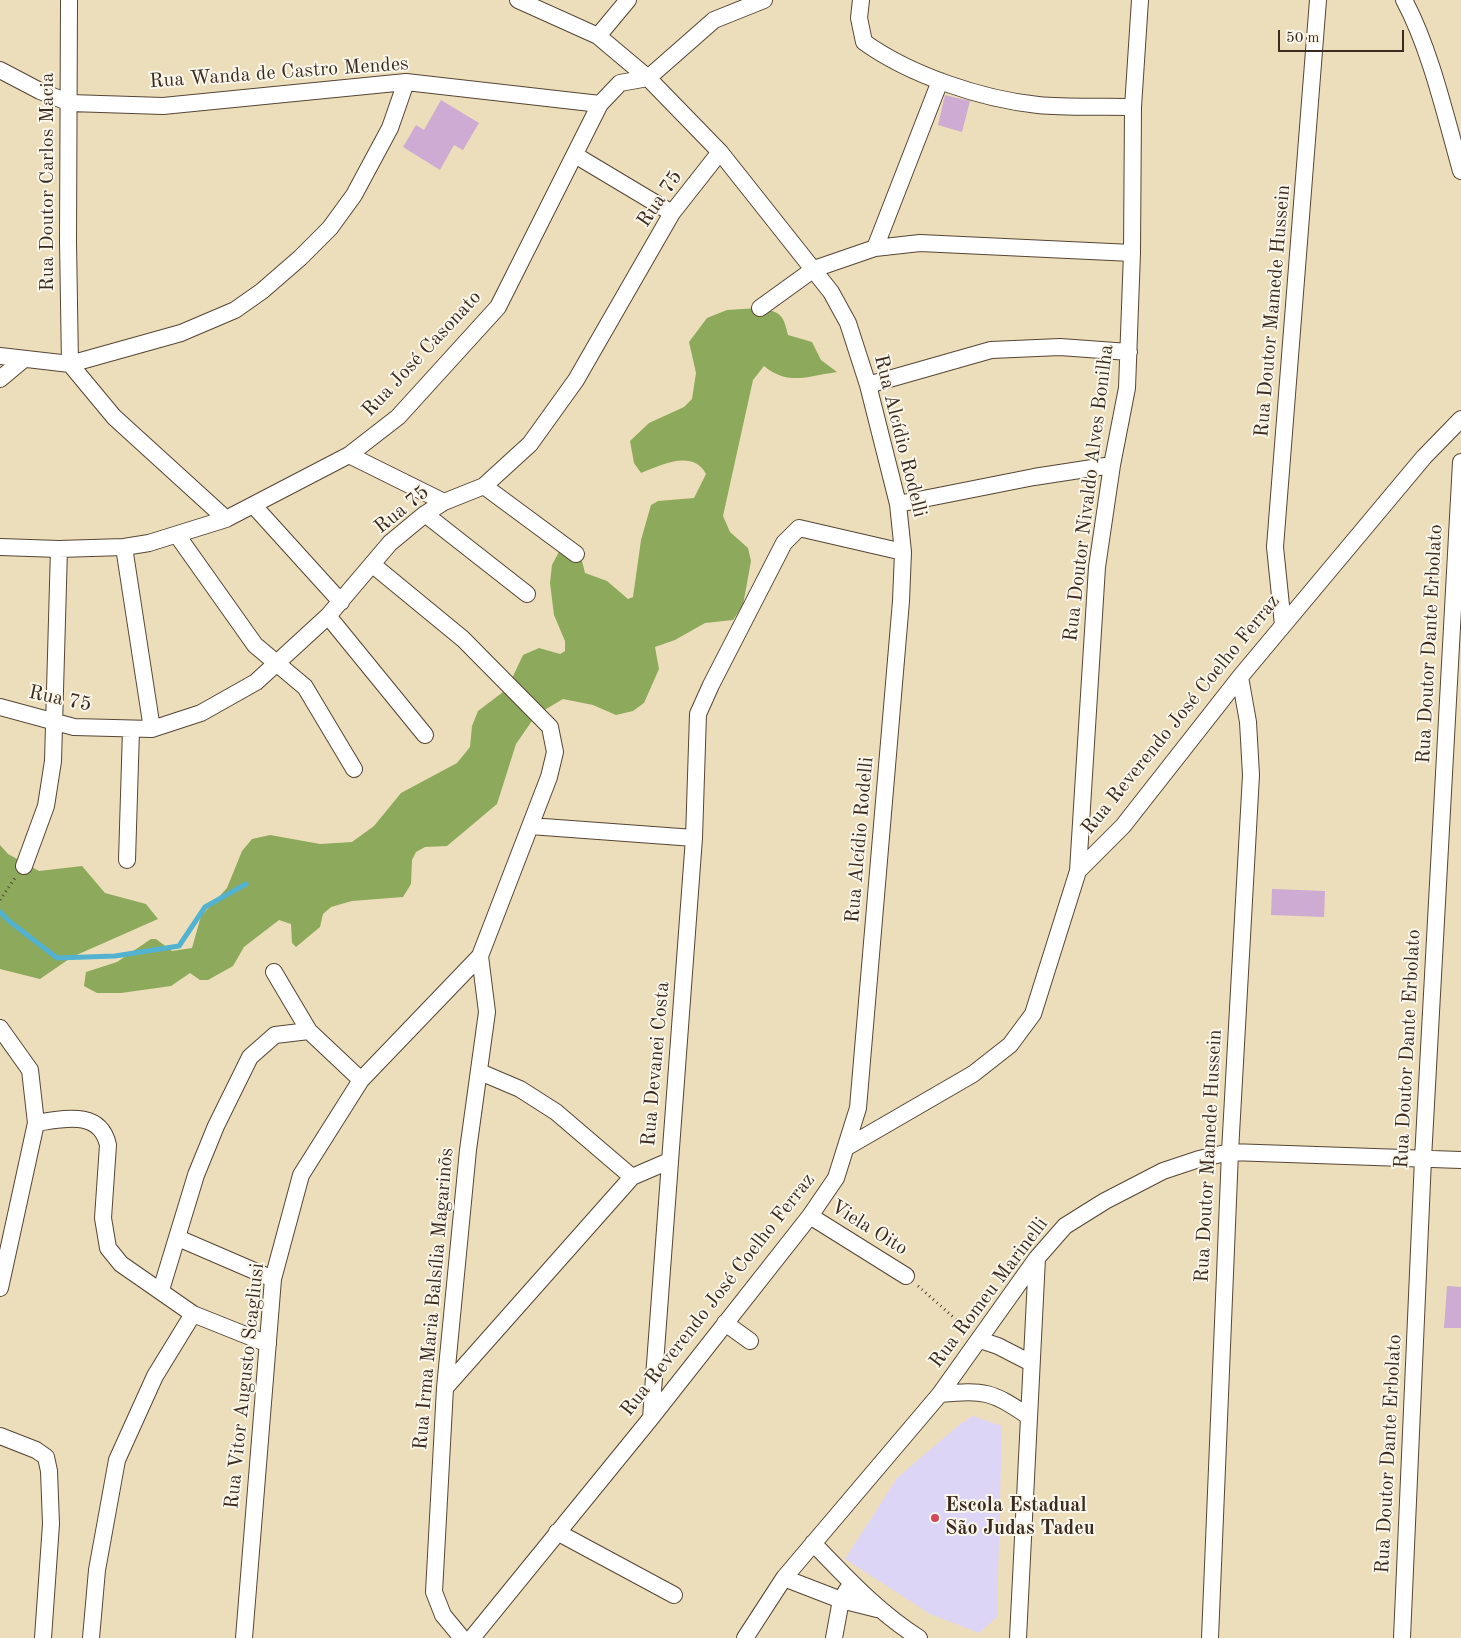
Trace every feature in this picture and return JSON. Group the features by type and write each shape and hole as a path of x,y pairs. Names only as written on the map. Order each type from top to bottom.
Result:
{"street":[{"name":"Rua Doutor Carlos Macia","path":"69,0 68,242 70,364"},
{"name":"Rua Alcídio Rodelli","path":"518,0 598,36 648,78 720,152 831,292 848,323 868,385 898,504 902,552 900,610 858,1108 847,1147"},
{"path":"598,36 628,0"},
{"path":"600,104 620,83 648,78 714,20 764,0"},
{"path":"861,0 859,18 864,42 880,53 940,81 997,97 1038,105 1133,107"},
{"name":"Rua Doutor Nivaldo Alves Bonilha","path":"1078,871 1097,567 1112,465 1127,388 1132,253 1133,107 1140,0"},
{"name":"Rua Doutor Mamede Hussein","path":"1283,625 1275,547 1318,0"},
{"path":"1404,0 1413,17 1442,105 1461,171"},
{"name":"Rua Wanda de Castro Mendes","path":"0,70 40,91 70,103 163,106 406,82 600,104"},
{"path":"875,248 940,81"},
{"path":"0,356 70,364 180,333 235,310 262,291 300,258 330,228 354,195 390,128 406,82"},
{"name":"Rua José Casonato","path":"0,547 59,549 124,546 177,535 226,520 349,455 398,417 498,307 600,104"},
{"name":"Rua 75","path":"0,707 74,728 152,729 201,713 256,682 275,662 328,616 390,543 425,514 444,502 484,486 530,444 576,380 672,213 720,152"},
{"path":"575,155 672,213"},
{"path":"760,308 814,269 875,248 920,243 1132,253"},
{"path":"868,385 992,350 1060,347 1129,352"},
{"path":"0,379 24,359"},
{"path":"70,364 114,417 226,520"},
{"name":"Rua Reverendo José Coelho Ferraz","path":"472,1638 651,1418 810,1216 836,1178 847,1147 973,1074 1010,1044 1033,1014 1078,871 1123,826 1283,625 1424,457 1461,419"},
{"path":"349,455 444,502"},
{"name":"Rua Doutor Dante Erbolato","path":"1402,1638 1423,1159 1461,462"},
{"path":"898,504 1034,476 1112,465"},
{"path":"484,486 576,554"},
{"path":"254,506 341,602"},
{"path":"425,514 527,594"},
{"name":"Rua Devanei Costa","path":"651,1418 694,838 698,714 784,544 799,528 902,552"},
{"path":"177,535 255,645 305,687 354,769"},
{"path":"124,546 152,729"},
{"path":"24,866 46,806 53,761 59,549"},
{"name":"Rua Vitor Augusto Scagliusi","path":"244,1638 273,1279 301,1175 361,1080 480,956 551,769 555,752 551,733 463,639 373,565"},
{"path":"328,616 425,735"},
{"name":"Rua Doutor Mamede Hussein","path":"1210,1638 1230,1152 1252,775 1248,722 1240,677"},
{"path":"127,860 130,730"},
{"path":"530,826 694,838"},
{"name":"Rua Irma Maria Balsília Magarinõs","path":"462,1638 443,1615 434,1592 445,1388 468,1150 487,1012 480,956"},
{"path":"274,972 309,1031 361,1080"},
{"path":"0,1028 30,1070 36,1123 0,1279"},
{"path":"161,1290 196,1175 216,1126 250,1057 275,1035 309,1031"},
{"path":"480,1072 520,1089 556,1112 632,1176"},
{"path":"36,1123 75,1117 98,1126 105,1133 108,1145 103,1218 108,1248 121,1264 193,1314 268,1344"},
{"name":"Rua Romeu Marinelli","path":"745,1638 784,1578 940,1394 1037,1258 1066,1226 1105,1201 1163,1171 1198,1159 1230,1152 1461,1160"},
{"path":"445,1388 632,1176 669,1161"},
{"name":"Viela Oito","path":"810,1216 906,1276"},
{"path":"178,1238 273,1279"},
{"path":"1018,1638 1030,1363 1037,1258"},
{"path":"91,1638 97,1570 117,1460 155,1376 193,1314"},
{"path":"726,1323 750,1341"},
{"path":"980,1340 998,1346 1030,1363"},
{"path":"940,1394 974,1391 998,1396 1028,1416"},
{"path":"0,1436 36,1450 46,1457 50,1471 51,1524 43,1638"},
{"path":"557,1532 674,1596"},
{"path":"813,1543 851,1583 897,1624 918,1638"},
{"path":"784,1578 842,1600 882,1610"},
{"path":"834,1638 842,1600 851,1583"}],"path":[{"path":"0,900 5,891"},
{"path":"906,1276 980,1340"}],"shaded area":[{"name":"Escola Estadual São Judas Tadeu","path":"973,1416 1002,1426 997,1617 979,1633 930,1614 845,1559 897,1478 960,1424"}],"green space":[{"path":"758,308 776,312 782,318 788,335 812,342 821,360 837,372 790,378 781,376 764,366 753,380 723,516 730,532 748,548 751,561 743,605 733,620 705,623 675,640 655,647 659,669 644,703 633,711 616,715 593,705 563,699 536,715 516,744 497,804 447,846 425,847 416,852 412,860 411,884 403,897 352,901 331,907 323,914 320,927 296,947 292,943 291,924 279,920 244,947 233,966 208,980 200,980 190,973 171,986 121,993 97,993 84,986 86,972 117,962 151,939 156,939 172,951 192,948 201,916 227,888 242,851 252,839 270,835 320,844 352,842 374,826 401,793 457,763 470,747 472,726 478,711 507,689 523,655 539,648 560,654 565,651 565,641 554,615 550,583 552,565 562,546 579,549 585,573 607,581 628,599 633,597 641,540 651,505 658,501 694,498 706,474 700,466 693,462 685,461 667,463 641,473 634,463 630,441 649,423 684,407 692,399 696,373 689,342 707,318 727,310"},
{"path":"0,845 8,854 39,871 82,866 105,893 146,904 158,919 72,957 40,979 0,969"}],"building":[{"path":"945,95 970,101 962,132 938,125"},
{"path":"441,100 479,123 463,150 454,145 440,170 403,147 416,125 424,130"},
{"path":"1272,889 1325,891 1324,917 1271,915"},
{"path":"1447,1286 1461,1287 1461,1328 1444,1328"}],"waterway":[{"path":"0,912 57,958 115,956 179,946 205,907 246,884"}],"place":[{"name":"Escola Estadual São Judas Tadeu","path":"935,1518"}]}
